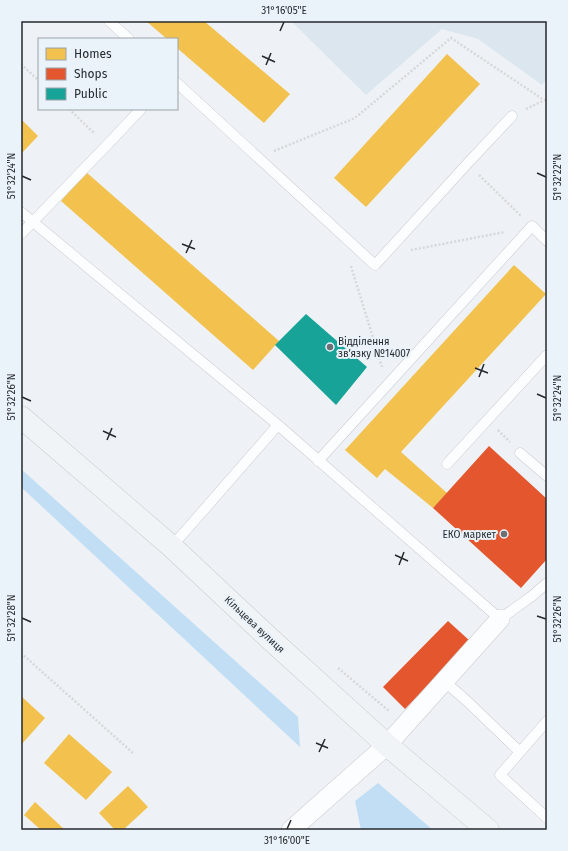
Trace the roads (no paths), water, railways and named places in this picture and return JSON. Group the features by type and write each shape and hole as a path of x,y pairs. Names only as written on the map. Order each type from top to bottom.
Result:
{"main road":[{"name":"Кільцева вулиця","path":"21,418 171,546 268,637 387,745 488,830"}],"street":[{"path":"291,830 387,745 500,619"}],"lane":[{"path":"109,21 128,38"},
{"path":"178,84 375,265 512,116"},
{"path":"21,234 140,110"},
{"path":"21,212 278,425 500,619 547,583"},
{"path":"318,461 532,226 547,241"},
{"path":"446,464 547,355"},
{"path":"171,546 278,425"},
{"path":"520,453 547,476"},
{"path":"444,681 520,752"},
{"path":"547,721 500,775 547,818"}],"place":[{"name":"Відділення зв’язку №14007","path":"330,347"},
{"name":"ЕКО маркет","path":"504,534"}]}
